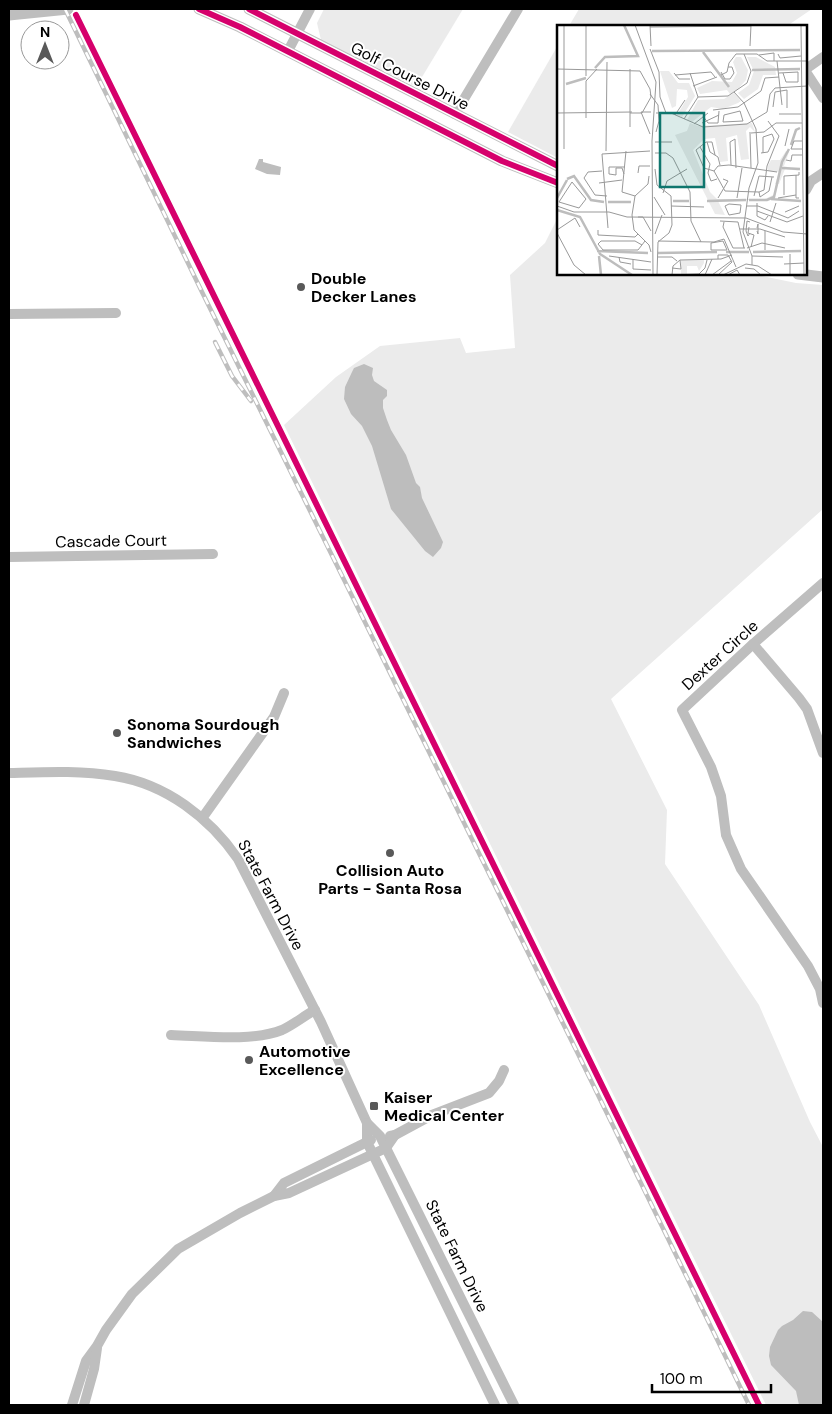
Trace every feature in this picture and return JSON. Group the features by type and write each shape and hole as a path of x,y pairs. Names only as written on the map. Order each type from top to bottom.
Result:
{"street":[{"path":"9,15 68,9"},
{"name":"Golf Course Drive","path":"199,9 288,51 502,161 557,183"},
{"name":"Golf Course Drive","path":"249,9 557,166"},
{"path":"288,51 310,9"},
{"path":"454,114 518,9"},
{"path":"807,69 823,57"},
{"path":"807,72 823,98"},
{"path":"807,188 811,181 823,173"},
{"path":"806,275 823,277"},
{"path":"9,314 116,313"},
{"name":"Cascade Court","path":"9,557 214,554"},
{"name":"Dexter Circle","path":"823,583 753,644 682,710 711,767 721,796 726,835 741,869 808,966 820,989 823,1003"},
{"path":"753,644 807,709 823,753"},
{"path":"203,817 274,717 284,693"},
{"name":"State Farm Drive","path":"9,772 86,772 117,776 141,783 169,795 203,817 224,840 238,859 315,1010 367,1123 380,1136 514,1405"},
{"path":"171,1035 254,1037 283,1030 315,1010"},
{"path":"274,1196 284,1183 367,1142 380,1136 395,1135 432,1115 489,1093 499,1081 504,1070"},
{"name":"State Farm Drive","path":"367,1123 367,1142 372,1154 495,1405"},
{"path":"72,1405 86,1361 98,1346 106,1330 132,1294 178,1249 240,1213 274,1196 289,1193 386,1148 395,1135"},
{"path":"84,1405 98,1346"}],"shaded area":[{"path":"324,9 463,9 416,87 321,40 317,23"},
{"path":"579,9 812,9 788,25 570,25"},
{"path":"557,47 557,157 508,132"},
{"path":"259,159 281,167 280,175 267,174 255,169"},
{"path":"557,219 557,275 757,275 796,283 823,285 823,509 611,699 667,810 665,864 759,1005 810,1122 823,1147 823,1405 766,1405 284,425 336,377 380,346 460,338 466,353 515,348 510,275 545,243"},
{"path":"364,364 373,368 372,375 374,381 387,390 387,396 383,400 383,408 387,420 406,455 416,483 420,487 422,498 443,542 441,548 433,557 425,551 391,509 372,446 362,426 351,414 344,399 345,387 354,368"},
{"path":"803,1311 812,1312 823,1322 823,1405 799,1405 796,1391 771,1365 769,1356 770,1347 778,1330"}],"railway":[{"path":"65,9 749,1405"},
{"path":"215,342 232,376 251,401"}],"cycle path":[{"path":"199,9 240,27 502,161 557,183"},
{"path":"249,9 557,165"},
{"path":"76,15 759,1405"}],"place":[{"name":"Double Decker Lanes","path":"301,287"},
{"name":"Sonoma Sourdough Sandwiches","path":"117,733"},
{"name":"Collision Auto Parts - Santa Rosa","path":"390,853"},
{"name":"Automotive Excellence","path":"249,1060"},
{"name":"Kaiser Medical Center","path":"374,1106"}]}
